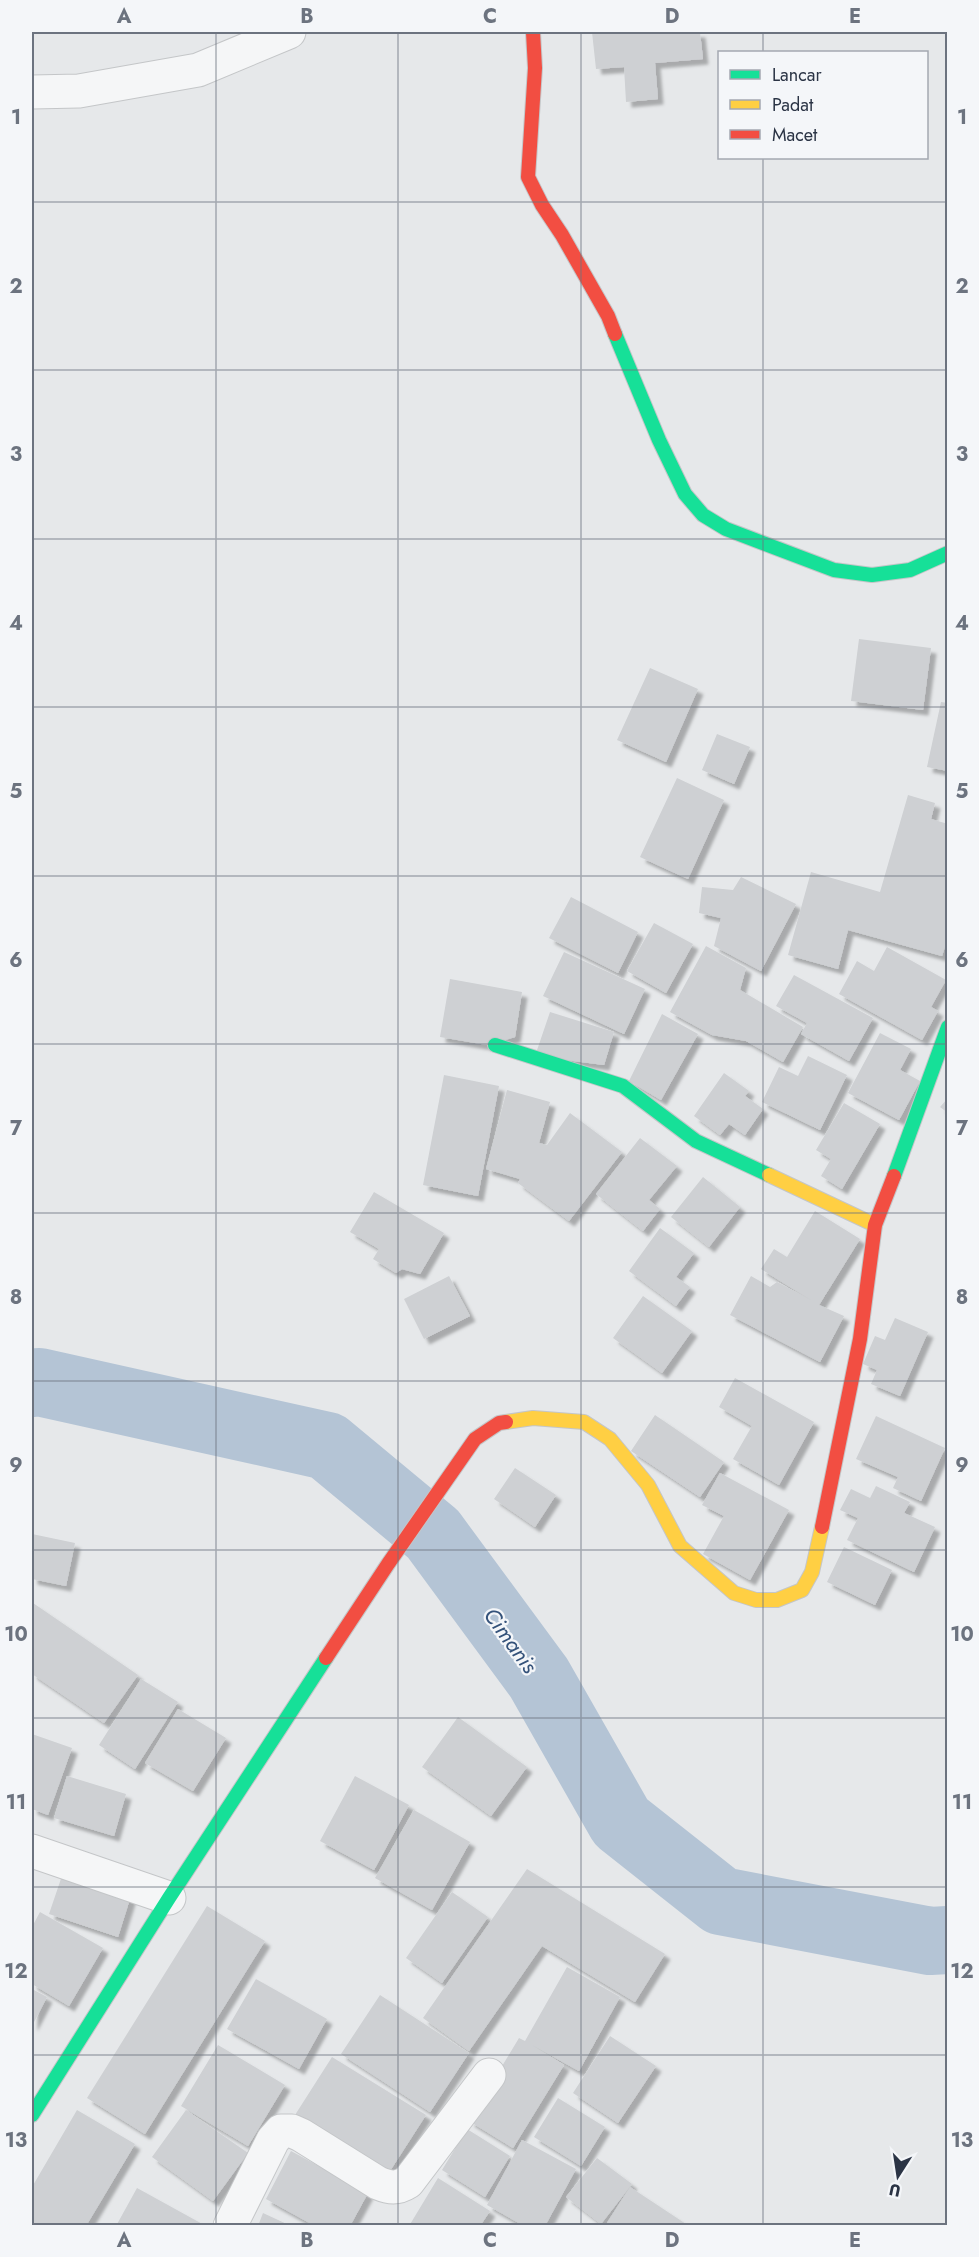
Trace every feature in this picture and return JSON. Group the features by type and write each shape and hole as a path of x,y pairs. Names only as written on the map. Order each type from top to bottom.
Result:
{"street":[{"path":"32,92 79,91 198,70 289,32"},
{"path":"533,32 535,68 528,177 542,205 562,235 608,316 659,440 685,494 703,515 726,529 834,570 872,575 910,570 948,553"},
{"path":"32,2115 169,1898 388,1564 475,1439 499,1423 533,1418 584,1422 610,1439 648,1485 680,1546 734,1593 756,1600 777,1600 802,1590 812,1572 824,1524 860,1339 875,1226 913,1128 948,1027"},
{"path":"495,1045 624,1086 638,1094 680,1131 696,1141 875,1226"},
{"path":"32,1851 169,1898"},
{"path":"230,2226 273,2140 281,2131 301,2135 378,2183 389,2187 399,2187 408,2182 489,2075"}],"building":[{"path":"592,32 700,32 703,59 655,63 658,99 626,102 624,67 596,69"},
{"path":"859,639 931,648 923,710 851,701"},
{"path":"650,668 698,689 666,762 617,740"},
{"path":"941,702 948,703 948,771 927,767"},
{"path":"717,734 750,747 734,784 702,770"},
{"path":"677,778 724,800 688,879 640,857"},
{"path":"908,795 935,803 931,819 948,824 948,937 942,956 848,930 838,969 788,955 811,872 880,892"},
{"path":"741,877 796,904 761,971 714,946 721,918 699,913 702,887 733,890"},
{"path":"571,897 638,932 618,973 549,938"},
{"path":"654,923 693,944 666,993 627,971"},
{"path":"706,946 746,968 740,990 803,1027 783,1062 746,1041 712,1035 670,1012"},
{"path":"887,947 946,980 931,1007 938,1011 922,1040 839,994 857,961 874,971"},
{"path":"564,952 645,989 624,1034 543,996"},
{"path":"794,975 873,1018 849,1061 801,1034 807,1023 776,1006"},
{"path":"450,979 522,992 515,1037 487,1045 440,1037"},
{"path":"550,1012 614,1032 604,1065 535,1056"},
{"path":"662,1014 698,1034 661,1100 629,1081"},
{"path":"880,1033 911,1049 900,1070 920,1081 899,1120 848,1093"},
{"path":"808,1056 847,1075 820,1130 762,1102 779,1067 798,1076"},
{"path":"724,1073 749,1091 745,1096 763,1109 745,1135 729,1124 720,1135 694,1116"},
{"path":"444,1075 499,1086 478,1196 423,1185"},
{"path":"507,1090 550,1102 539,1143 547,1145 570,1113 622,1152 569,1221 518,1183 520,1179 486,1169"},
{"path":"948,1098 948,1113 940,1107"},
{"path":"844,1103 880,1124 842,1189 821,1176 831,1159 816,1150"},
{"path":"640,1138 677,1166 649,1200 660,1209 643,1231 596,1194"},
{"path":"703,1177 740,1207 709,1247 671,1217"},
{"path":"374,1192 444,1233 420,1274 402,1269 396,1273 373,1259 379,1249 350,1232"},
{"path":"815,1211 860,1239 819,1305 844,1316 820,1362 730,1315 751,1276 770,1287 777,1282 811,1300 761,1269 774,1249 787,1257"},
{"path":"660,1228 694,1253 676,1277 690,1287 676,1306 629,1271"},
{"path":"449,1276 470,1316 424,1339 404,1299"},
{"path":"643,1296 692,1331 662,1373 613,1338"},
{"path":"895,1318 928,1332 900,1396 871,1384 877,1370 863,1364 875,1336 885,1340"},
{"path":"735,1378 814,1422 779,1485 733,1459 752,1426 719,1407"},
{"path":"655,1415 724,1462 700,1497 631,1451"},
{"path":"876,1416 945,1448 921,1501 893,1488 898,1477 856,1459"},
{"path":"515,1468 556,1495 535,1527 494,1499"},
{"path":"720,1473 789,1510 750,1580 703,1554 724,1516 702,1505"},
{"path":"876,1486 910,1502 904,1513 935,1527 914,1572 847,1540 858,1518 840,1510 851,1489 870,1498"},
{"path":"32,1534 75,1543 66,1586 32,1579"},
{"path":"844,1547 892,1570 875,1605 827,1582"},
{"path":"33,1603 138,1675 104,1723 32,1674"},
{"path":"141,1679 178,1702 135,1769 99,1745"},
{"path":"178,1709 226,1738 193,1791 145,1763"},
{"path":"458,1717 527,1767 491,1816 422,1767"},
{"path":"32,1734 72,1748 48,1815 32,1809"},
{"path":"67,1776 126,1794 114,1836 54,1818"},
{"path":"355,1776 409,1805 374,1870 320,1841"},
{"path":"414,1810 470,1842 432,1910 375,1878"},
{"path":"66,1864 134,1886 118,1937 49,1914"},
{"path":"527,1869 665,1954 635,2002 542,1946 469,2051 423,2018"},
{"path":"452,1892 488,1917 442,1983 406,1958"},
{"path":"207,1906 265,1941 145,2134 87,2098"},
{"path":"40,1912 103,1948 69,2006 32,1984 32,1927"},
{"path":"567,1967 620,1997 579,2071 532,2045 564,2065 513,2148 469,2121 519,2038 525,2041"},
{"path":"256,1979 327,2019 299,2069 227,2029"},
{"path":"32,1989 47,1997 32,2026"},
{"path":"380,1995 469,2053 430,2112 341,2054"},
{"path":"610,2036 656,2066 618,2123 573,2093"},
{"path":"218,2045 285,2085 248,2146 181,2106"},
{"path":"332,2057 426,2115 388,2174 295,2115"},
{"path":"558,2098 605,2127 581,2166 534,2137"},
{"path":"77,2110 135,2144 86,2226 32,2226 32,2187"},
{"path":"186,2110 248,2153 213,2201 152,2157"},
{"path":"467,2129 510,2156 485,2197 442,2170"},
{"path":"522,2140 576,2169 545,2226 524,2226 487,2205"},
{"path":"291,2151 368,2193 350,2226 315,2226 266,2199"},
{"path":"597,2158 632,2184 601,2224 566,2197"},
{"path":"438,2178 490,2211 480,2226 409,2226"},
{"path":"630,2187 686,2224 685,2226 605,2226"},
{"path":"137,2188 206,2226 116,2226"},
{"path":"263,2213 291,2226 258,2226"}],"waterway":[{"name":"Cimanis","path":"32,1383 39,1382 327,1446 433,1534 539,1678 621,1822 721,1901 930,1941 948,1940"}],"traffic: fast":[{"path":"615,334 659,440 685,494 703,515 726,529 834,570 872,575 910,570 948,553"},
{"path":"894,1176 948,1027"},
{"path":"495,1045 623,1086 696,1141 769,1175"},
{"path":"32,2115 169,1898 326,1658"}],"traffic: slow":[{"path":"769,1175 875,1225"},
{"path":"506,1422 533,1418 584,1422 610,1439 648,1485 680,1546 734,1593 756,1600 777,1600 802,1590 812,1572 822,1527"}],"traffic: jam":[{"path":"533,32 535,68 528,177 542,205 562,235 608,316 615,334"},
{"path":"822,1527 860,1339 875,1225 894,1176"},
{"path":"326,1658 475,1439 499,1423 506,1422"}]}
